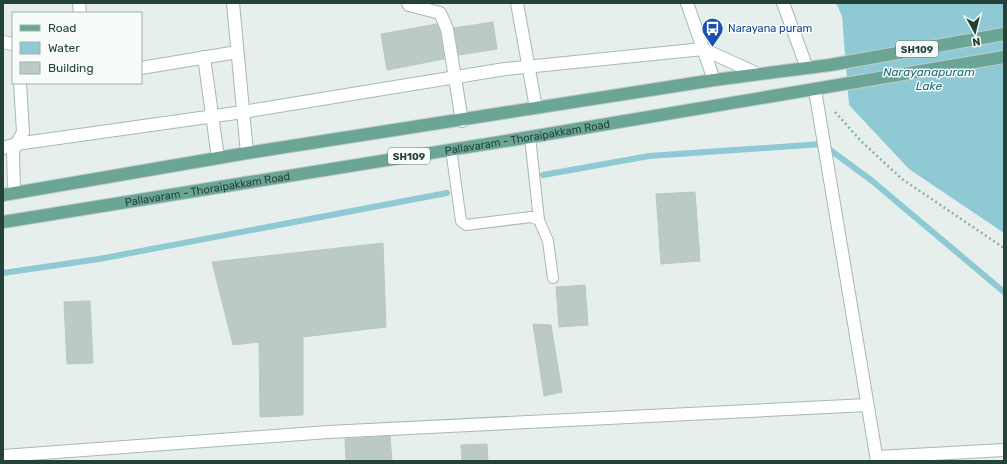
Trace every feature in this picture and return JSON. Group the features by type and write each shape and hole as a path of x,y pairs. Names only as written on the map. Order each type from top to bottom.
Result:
{"main road":[{"name":"SH109","path":"9,193 247,153 714,80 807,68 1004,34"},
{"name":"Pallavaram - Thoraipakkam Road","path":"3,222 530,137 1004,57"}],"street":[{"path":"233,3 236,52 247,153"},
{"path":"408,3 409,5 440,13 447,29 462,120"},
{"path":"517,3 536,108"},
{"path":"687,3 714,80"},
{"path":"783,3 807,68"},
{"path":"3,148 16,144 212,117 506,68 529,68 703,49 758,74"},
{"path":"142,68 236,52"},
{"path":"204,58 218,158"},
{"path":"9,193 13,151 23,132 20,84"},
{"path":"815,90 825,139 867,405 877,459 1004,450"},
{"path":"3,456 328,432 867,405"}],"lane":[{"path":"530,137 539,220 548,241 553,278"},
{"path":"451,149 461,221 466,225 531,217 539,220"}],"path":[{"path":"815,90 861,141 902,179 1004,248"}],"water":[{"name":"Narayanapuram Lake","path":"836,3 1004,3 1004,233 909,169 849,105 842,16"}],"building":[{"path":"493,22 497,49 459,55 454,28"},
{"path":"437,24 440,31 444,59 387,70 381,34"},
{"path":"695,192 700,261 661,264 656,194"},
{"path":"383,243 386,327 303,337 303,415 260,417 259,342 233,345 212,262"},
{"path":"585,285 588,325 559,327 556,287"},
{"path":"90,301 93,363 67,364 64,302"},
{"path":"533,324 551,325 562,392 544,396"},
{"path":"390,436 392,461 346,461 345,439"},
{"path":"487,444 488,461 462,461 461,445"}],"waterway":[{"path":"543,175 649,156 822,144 871,180 1004,292"},
{"path":"3,273 99,259 447,193"}],"place":[{"name":"Narayana puram","path":"712,48"}]}
